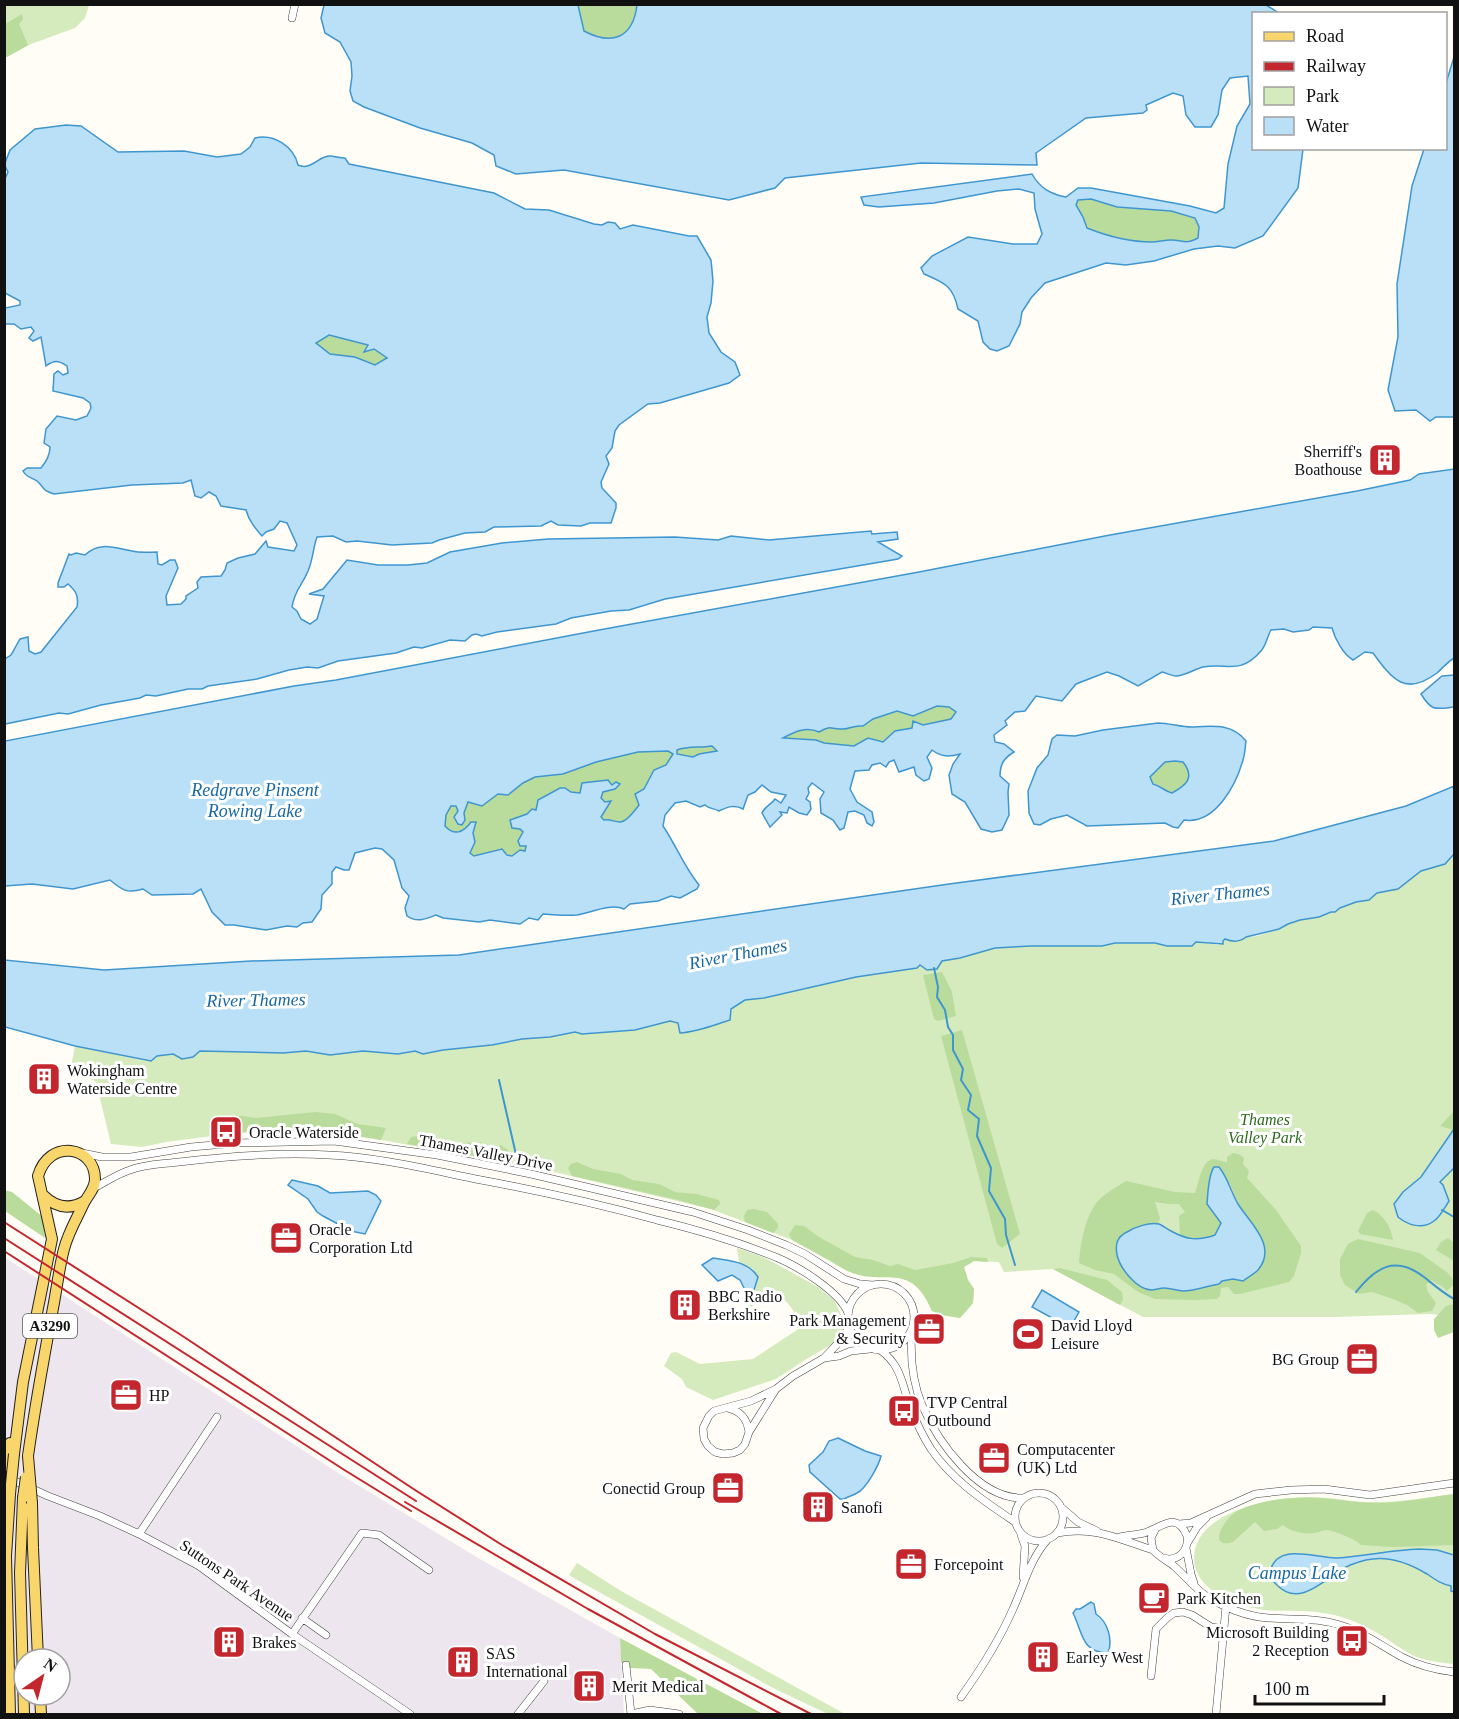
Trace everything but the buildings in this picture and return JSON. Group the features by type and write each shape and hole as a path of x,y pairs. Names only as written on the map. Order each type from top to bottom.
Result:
{"main road":[{"path":"65,1150 76,1152 90,1162 94,1170 94,1188 85,1201 79,1205 60,1207 43,1195 38,1180 41,1166 48,1157 57,1152 65,1150"},
{"name":"A3290","path":"4,1467 10,1454 18,1420 23,1382 52,1239 43,1195"},
{"name":"A3290","path":"37,1647 33,1548 28,1501 28,1456 38,1387 64,1248 85,1201"},
{"name":"A3290","path":"10,1454 6,1586 10,1714"},
{"name":"A3290","path":"24,1714 20,1573 28,1501"}],"street":[{"path":"292,18 295,4"},
{"name":"Thames Valley Drive","path":"76,1152 102,1157 131,1157 191,1147 237,1143 334,1141 437,1155 542,1176 693,1212 786,1245 805,1254 844,1279 873,1285"},
{"name":"Thames Valley Drive","path":"94,1188 131,1169 232,1156 331,1155 381,1161 604,1206 733,1242 780,1259 809,1276 835,1293 845,1305 848,1313"},
{"path":"912,1328 907,1338 891,1349 870,1348 855,1338 849,1326 848,1313 851,1303 861,1291 873,1285 886,1285 905,1295 914,1313 911,1349 915,1378 922,1405 941,1439 958,1462 978,1480 999,1493 1023,1498"},
{"path":"776,1389 740,1450 723,1454 715,1452 708,1446 704,1439 704,1422 714,1411 751,1401 776,1389 824,1358 844,1337 849,1326"},
{"path":"824,1358 870,1348"},
{"path":"880,1350 895,1363 912,1411 930,1447 948,1471 971,1492 1015,1522 1021,1532 1025,1546 1020,1594"},
{"path":"725,1408 736,1410 742,1415 748,1424 749,1432"},
{"path":"139,1534 217,1418"},
{"name":"Suttons Park Avenue","path":"4,1476 100,1516 199,1566 292,1634 410,1714"},
{"path":"1120,1537 1146,1533 1163,1523 1191,1523 1255,1494 1324,1489 1370,1495 1455,1483"},
{"path":"1015,1522 1015,1511 1023,1498 1031,1494 1042,1493 1050,1495 1078,1522 1098,1532"},
{"path":"1057,1533 1062,1520 1060,1506"},
{"path":"1162,1558 1175,1558 1182,1554 1197,1527 1210,1514"},
{"path":"1179,1524 1186,1532 1191,1574 1195,1585"},
{"path":"1153,1550 1151,1538 1156,1528"},
{"path":"961,1697 984,1665 1020,1594 1033,1560 1048,1539 1057,1533 1070,1531 1098,1532 1120,1537 1153,1550 1173,1565 1203,1594 1226,1606 1267,1618 1310,1619 1340,1625 1363,1634 1414,1663 1455,1672"},
{"path":"1021,1532 1032,1540 1048,1539"},
{"path":"292,1634 362,1533 379,1535 429,1570"},
{"path":"1216,1714 1226,1606"},
{"path":"1151,1676 1155,1629 1174,1613 1183,1612 1210,1627 1224,1629"},
{"path":"302,1618 326,1635"},
{"path":"626,1665 631,1714 650,1710 679,1714"},
{"path":"518,1714 544,1681"}],"shaded area":[{"path":"4,1257 343,1476 480,1559 620,1638 624,1714 5,1714"}],"green space":[{"path":"5,5 89,5 85,18 75,28 31,44 5,58"},
{"path":"578,5 637,5 635,16 626,32 620,36 604,38 584,31"},
{"path":"22,14 23,19 19,24 28,45 5,58 5,24"},
{"path":"1091,199 1117,207 1171,211 1195,218 1199,227 1198,239 1187,242 1171,240 1143,242 1095,231 1087,228 1076,205 1078,200"},
{"path":"329,335 369,345 365,351 374,349 387,358 375,365 355,357 330,354 315,343"},
{"path":"937,706 949,707 956,712 951,719 923,725 913,721 912,728 895,731 884,742 868,738 854,746 782,738 805,730 819,732 829,728 843,729 863,726 873,719 897,711 913,716"},
{"path":"712,746 717,750 697,756 677,754 677,750 681,749"},
{"path":"668,751 673,753 666,765 654,770 644,789 636,794 640,805 623,821 604,820 600,817 611,801 605,802 601,798 603,792 615,789 612,785 582,792 565,788 536,810 520,829 525,839 525,851 515,855 510,855 502,849 474,856 469,853 475,842 473,833 476,822 471,822 465,829 458,832 445,826 446,815 451,806 456,806 458,811 463,813 468,802 482,806 498,794 508,794 535,777 563,774 595,762 639,752"},
{"path":"1165,762 1183,762 1189,777 1182,787 1172,793 1154,784 1150,777"},
{"name":"Thames Valley Park","path":"1454,854 1454,1316 1428,1314 1335,1317 1143,1317 1053,1269 1004,1272 999,1262 974,1261 964,1267 974,1289 973,1303 960,1318 942,1315 932,1311 925,1296 911,1281 897,1277 859,1275 847,1271 792,1240 711,1209 533,1167 342,1133 258,1130 142,1147 111,1144 96,1082 71,1066 75,1046 147,1061 157,1056 200,1051 283,1053 306,1051 330,1055 363,1051 398,1054 415,1051 423,1054 575,1032 582,1034 635,1030 670,1021 677,1023 685,1033 730,1020 731,1009 745,1000 764,998 856,977 917,968 921,965 960,958 995,948 1102,946 1115,943 1192,946 1196,942 1219,945 1225,939 1257,936 1300,920 1319,917 1357,902 1369,900 1377,893 1398,889 1421,871 1445,864"},
{"path":"942,972 952,992 956,1016 938,1021 934,1019 923,975"},
{"path":"962,1030 1020,1234 1002,1248 997,1244 941,1036"},
{"path":"1454,1111 1454,1129 1440,1126"},
{"path":"315,1112 335,1114 358,1124 386,1128 381,1140 305,1131 229,1134 226,1126 233,1116 256,1118"},
{"path":"411,1137 441,1140 452,1145 481,1142 490,1147 501,1145 508,1150 509,1156 507,1162 407,1144"},
{"path":"1233,1153 1244,1158 1243,1164 1249,1171 1247,1178 1276,1210 1301,1246 1294,1276 1289,1282 1240,1294 1234,1294 1228,1287 1221,1288 1217,1299 1155,1299 1138,1292 1114,1274 1095,1270 1079,1263 1081,1242 1087,1221 1099,1200 1108,1193 1126,1181 1175,1192 1195,1193 1206,1164 1213,1159 1227,1162 1227,1157","holes":["1210,1173 1230,1184 1240,1207 1259,1232 1243,1281 1233,1279 1182,1291 1167,1288 1149,1290 1136,1283 1124,1270 1117,1240 1136,1228 1158,1224 1160,1218 1155,1202 1179,1204 1185,1212 1179,1216 1180,1236 1198,1239 1215,1235 1221,1223 1207,1204"]},
{"path":"534,1156 551,1163 549,1171 529,1167 527,1162"},
{"path":"577,1162 593,1169 621,1174 632,1180 659,1184 675,1192 697,1194 719,1200 720,1204 714,1210 572,1176 568,1168"},
{"path":"4,1190 12,1192 43,1217 45,1238 5,1211"},
{"path":"747,1210 767,1212 778,1224 778,1228 773,1233 745,1222 744,1216"},
{"path":"1373,1210 1387,1223 1393,1240 1360,1234 1358,1231 1367,1213"},
{"path":"795,1225 804,1226 855,1257 890,1266 898,1264 915,1270 971,1257 987,1258 988,1262 974,1261 964,1267 974,1289 973,1303 960,1318 942,1315 932,1311 924,1295 906,1280 863,1276 850,1272 792,1240 789,1235"},
{"path":"1448,1238 1454,1243 1454,1261 1436,1250 1441,1242"},
{"path":"1358,1239 1420,1253 1448,1273 1454,1284 1447,1291 1431,1280 1426,1285 1436,1303 1432,1311 1418,1313 1407,1305 1372,1292 1359,1294 1345,1285 1340,1275 1340,1259 1348,1244"},
{"path":"737,1248 763,1257 793,1273 818,1287 834,1300 843,1319 843,1335 836,1342 776,1379 713,1400 686,1387 682,1379 664,1366 671,1353 676,1352 700,1364 753,1359 800,1328 791,1307 774,1292 748,1309 741,1299 754,1290 753,1269 739,1262"},
{"path":"1060,1268 1107,1280 1122,1292 1123,1300 1120,1305 1053,1269"},
{"path":"1454,1304 1454,1332 1438,1338 1434,1330 1434,1319 1446,1306"},
{"path":"1454,1494 1454,1664 1414,1656 1373,1631 1342,1617 1313,1612 1265,1610 1231,1601 1209,1588 1201,1580 1196,1570 1194,1558 1198,1542 1207,1528 1221,1518 1257,1504 1309,1497 1377,1502"},
{"path":"1454,1494 1454,1545 1392,1547 1361,1545 1351,1538 1331,1531 1301,1533 1283,1525 1277,1529 1264,1531 1255,1522 1233,1542 1225,1543 1220,1541 1219,1537 1223,1525 1233,1514 1248,1506 1269,1501 1311,1497 1386,1503"},
{"path":"577,1563 621,1591 845,1714 828,1714 773,1688 579,1581 569,1575"},
{"path":"620,1638 763,1714 698,1714 651,1669 630,1668 621,1662"}],"water":[{"path":"324,5 578,5 584,31 594,36 612,38 626,32 635,16 637,5 1266,5 1277,12 1252,12 1252,150 1303,150 1298,188 1263,236 1235,248 1218,246 1194,249 1154,261 1126,265 1106,263 1045,283 1022,312 1020,324 1009,346 997,351 990,349 983,342 978,321 958,309 951,290 924,274 921,268 932,256 968,237 1013,244 1037,244 1042,234 1035,209 1034,193 1019,189 934,203 879,207 864,205 861,197 1032,174 1046,190 1066,197 1078,188 1091,188 1216,213 1224,208 1228,164 1237,126 1250,104 1248,76 1230,78 1222,90 1218,115 1211,127 1195,127 1186,115 1183,96 1173,93 1146,105 1147,110 1143,113 1086,118 1036,153 1037,165 921,163 785,178 775,188 729,200 564,170 516,174 496,166 494,155 472,143 420,128 353,101 350,91 351,62 340,42 325,33 321,18","holes":["1091,199 1117,207 1171,211 1195,218 1199,227 1198,238 1187,242 1171,240 1152,242 1111,236 1087,228 1076,205 1078,200"]},
{"path":"1454,57 1454,417 1436,417 1430,421 1416,410 1395,411 1388,390 1398,337 1397,284 1412,186 1424,150 1447,150 1447,80"},
{"path":"66,125 81,126 118,152 184,151 217,157 241,154 250,147 255,138 269,138 288,147 298,165 311,165 322,158 332,156 345,158 349,164 494,193 525,209 549,210 594,224 615,223 620,229 633,225 697,236 711,260 713,281 707,317 709,333 721,352 735,362 740,375 729,383 660,403 648,404 619,425 615,431 612,448 606,456 609,464 601,482 602,488 616,503 611,523 590,523 581,526 558,525 551,521 541,526 494,527 485,532 465,533 432,543 392,545 346,542 333,536 317,537 310,567 292,607 301,619 310,624 317,619 324,596 309,594 323,589 347,560 378,565 408,565 427,563 450,552 502,543 548,539 675,537 718,540 731,536 769,540 871,531 872,534 897,532 898,539 878,542 902,556 898,559 665,599 629,610 571,618 556,624 482,636 476,634 465,641 450,640 396,653 338,661 318,668 289,670 257,679 208,686 202,689 188,689 156,696 146,695 68,714 59,713 5,724 5,659 11,655 20,639 28,637 29,651 35,654 41,652 77,607 78,600 75,591 68,584 58,587 69,554 85,555 96,548 107,547 138,552 157,552 158,564 162,565 175,560 178,568 166,596 167,605 181,604 186,596 198,588 197,582 201,577 221,576 227,563 255,554 266,541 268,547 294,551 297,545 287,523 280,521 274,529 262,536 246,510 221,506 216,496 209,492 201,498 195,496 191,480 183,483 132,485 54,494 45,490 23,471 27,468 41,468 45,463 50,447 44,443 46,429 57,416 76,420 87,416 91,408 90,403 83,398 53,391 54,374 58,371 63,375 68,373 67,366 56,362 46,366 41,337 33,341 29,338 34,331 31,327 21,329 14,324 5,324 5,308 20,305 20,301 5,293 4,181 8,172 5,163 10,150 35,129","holes":["329,335 368,345 364,352 374,349 387,358 375,365 355,357 330,354 316,343"]},
{"name":"Redgrave Pinsent Rowing Lake","path":"1454,469 1454,658 1437,673 1416,684 1400,682 1373,653 1365,652 1353,660 1340,646 1332,628 1313,627 1309,630 1293,632 1284,629 1271,630 1261,651 1253,659 1239,666 1203,667 1176,676 1162,672 1138,686 1107,672 1076,684 1062,701 1036,696 1025,711 1015,712 1005,721 1007,725 994,735 995,742 1004,744 1014,752 1003,762 1000,772 1000,776 1009,784 1009,815 1002,830 992,832 981,829 965,802 952,794 949,775 960,754 945,756 932,750 927,757 932,768 929,779 924,781 916,775 914,767 899,772 894,760 886,767 880,763 872,765 869,770 855,771 850,789 857,802 872,812 874,822 872,826 867,823 864,815 855,811 848,812 844,828 840,830 833,820 821,813 820,799 824,792 812,783 808,788 809,793 806,799 810,802 811,809 807,815 789,807 787,813 780,812 782,815 770,827 762,813 775,799 781,803 786,795 771,792 762,785 748,795 743,809 731,807 719,811 686,801 675,803 665,815 663,826 699,885 697,889 680,898 671,896 658,901 630,904 624,909 613,907 573,915 543,914 538,920 529,918 520,924 490,920 479,922 443,918 436,915 418,920 407,916 405,908 409,896 402,888 394,860 382,849 375,848 355,853 349,870 336,867 332,872 332,884 322,895 321,909 312,922 303,923 297,927 287,926 266,930 225,925 212,912 201,889 193,894 152,895 143,889 125,890 110,880 73,889 32,884 5,886 5,741 1357,491 1410,480 1419,474","holes":["937,706 949,707 956,712 951,719 923,725 913,721 912,728 895,731 883,742 868,738 854,746 783,738 805,730 819,732 829,728 843,729 863,726 873,719 897,711 913,716","712,746 717,751 693,757 677,754 677,750","668,751 673,754 666,765 654,770 644,789 635,794 639,805 623,821 604,820 601,817 611,801 605,802 601,798 603,792 615,789 620,784 616,782 612,785 608,780 582,783 580,793 560,788 538,800 536,810 532,809 527,814 510,820 512,828 523,832 518,841 520,846 526,846 525,851 520,850 512,856 507,855 502,849 474,856 470,853 475,842 473,833 476,822 471,822 465,829 458,832 445,826 446,815 451,806 456,806 458,811 454,817 458,824 462,825 468,802 482,806 498,794 508,795 535,777 563,774 596,762 638,752"]},
{"path":"1454,675 1454,707 1439,709 1428,704 1421,694 1442,676"},
{"path":"1158,723 1188,727 1214,726 1228,728 1246,741 1240,770 1222,801 1205,816 1195,820 1184,820 1178,828 1165,823 1087,826 1067,815 1051,819 1040,825 1034,824 1029,813 1028,791 1037,768 1048,755 1052,739 1057,735 1075,736","holes":["1165,762 1183,762 1189,776 1182,787 1172,793 1153,784 1150,777"]},
{"name":"River Thames","path":"1454,786 1454,854 1445,864 1421,871 1398,889 1377,893 1369,900 1356,902 1335,912 1300,920 1239,941 1225,939 1223,944 1196,942 1192,946 1167,946 1155,943 1115,943 1102,946 995,948 942,961 937,969 927,970 920,965 917,968 856,977 764,998 745,1000 731,1009 730,1020 693,1031 680,1033 678,1023 670,1021 635,1030 582,1034 575,1032 423,1054 415,1051 398,1054 363,1051 330,1055 306,1051 283,1053 200,1051 193,1057 182,1059 173,1054 157,1056 151,1061 75,1046 5,1027 5,960 104,970 251,961 459,955 949,884 1274,841 1406,806"},
{"path":"1454,1129 1454,1168 1440,1182 1449,1201 1438,1217 1429,1224 1420,1226 1406,1222 1398,1217 1394,1204 1403,1192 1421,1177"},
{"path":"1214,1167 1219,1167 1222,1171 1238,1204 1264,1244 1263,1261 1258,1270 1243,1281 1233,1279 1192,1290 1145,1289 1125,1272 1117,1255 1117,1241 1134,1228 1151,1224 1159,1224 1187,1238 1198,1239 1215,1235 1221,1223 1207,1204 1209,1180"},
{"path":"292,1180 318,1186 330,1193 368,1191 381,1201 365,1234 351,1231 317,1212 308,1199 288,1185"},
{"path":"713,1258 738,1263 749,1268 758,1277 754,1290 747,1294 740,1280 732,1275 718,1281 702,1265"},
{"path":"1042,1290 1079,1312 1070,1328 1032,1307"},
{"path":"838,1438 881,1456 875,1471 861,1491 844,1499 840,1499 810,1472 809,1465 823,1452 829,1441"},
{"name":"Campus Lake","path":"1419,1549 1437,1550 1454,1555 1454,1592 1451,1591 1451,1586 1439,1582 1413,1566 1382,1559 1366,1560 1350,1565 1318,1586 1301,1593 1293,1594 1285,1591 1275,1583 1271,1576 1271,1569 1275,1561 1291,1554 1337,1558"},
{"path":"1091,1602 1108,1632 1110,1643 1108,1653 1099,1652 1088,1645 1073,1613 1076,1609"}],"waterway":[{"path":"934,968 938,987 937,997 945,1010 948,1027 953,1035 953,1050 963,1069 961,1080 971,1095 968,1110 979,1119 977,1136 991,1168 989,1191 1005,1219 1006,1235 1015,1265"},
{"path":"499,1080 517,1159"},
{"path":"1442,1210 1454,1217"},
{"path":"1356,1292 1379,1270 1395,1265 1414,1270 1454,1299"}],"railway":[{"path":"4,1222 502,1545 655,1634 811,1714"},
{"path":"4,1238 416,1501"},
{"path":"4,1251 411,1511"},
{"path":"405,1502 588,1609 781,1714"}],"place":[{"name":"Sherriff's Boathouse","path":"1385,460"},
{"name":"Wokingham Waterside Centre","path":"44,1079"},
{"name":"Oracle Waterside","path":"226,1132"},
{"name":"Oracle Corporation Ltd","path":"286,1238"},
{"name":"BBC Radio Berkshire","path":"685,1305"},
{"name":"Park Management & Security","path":"929,1329"},
{"name":"David Lloyd Leisure","path":"1028,1334"},
{"name":"BG Group","path":"1362,1359"},
{"name":"HP","path":"126,1395"},
{"name":"TVP Central Outbound","path":"904,1411"},
{"name":"Computacenter (UK) Ltd","path":"994,1458"},
{"name":"Conectid Group","path":"728,1488"},
{"name":"Sanofi","path":"818,1507"},
{"name":"Forcepoint","path":"911,1564"},
{"name":"Park Kitchen","path":"1154,1598"},
{"name":"Microsoft Building 2 Reception","path":"1352,1641"},
{"name":"Brakes","path":"229,1642"},
{"name":"Earley West","path":"1043,1657"},
{"name":"SAS International","path":"463,1662"},
{"name":"Merit Medical","path":"589,1686"}]}
